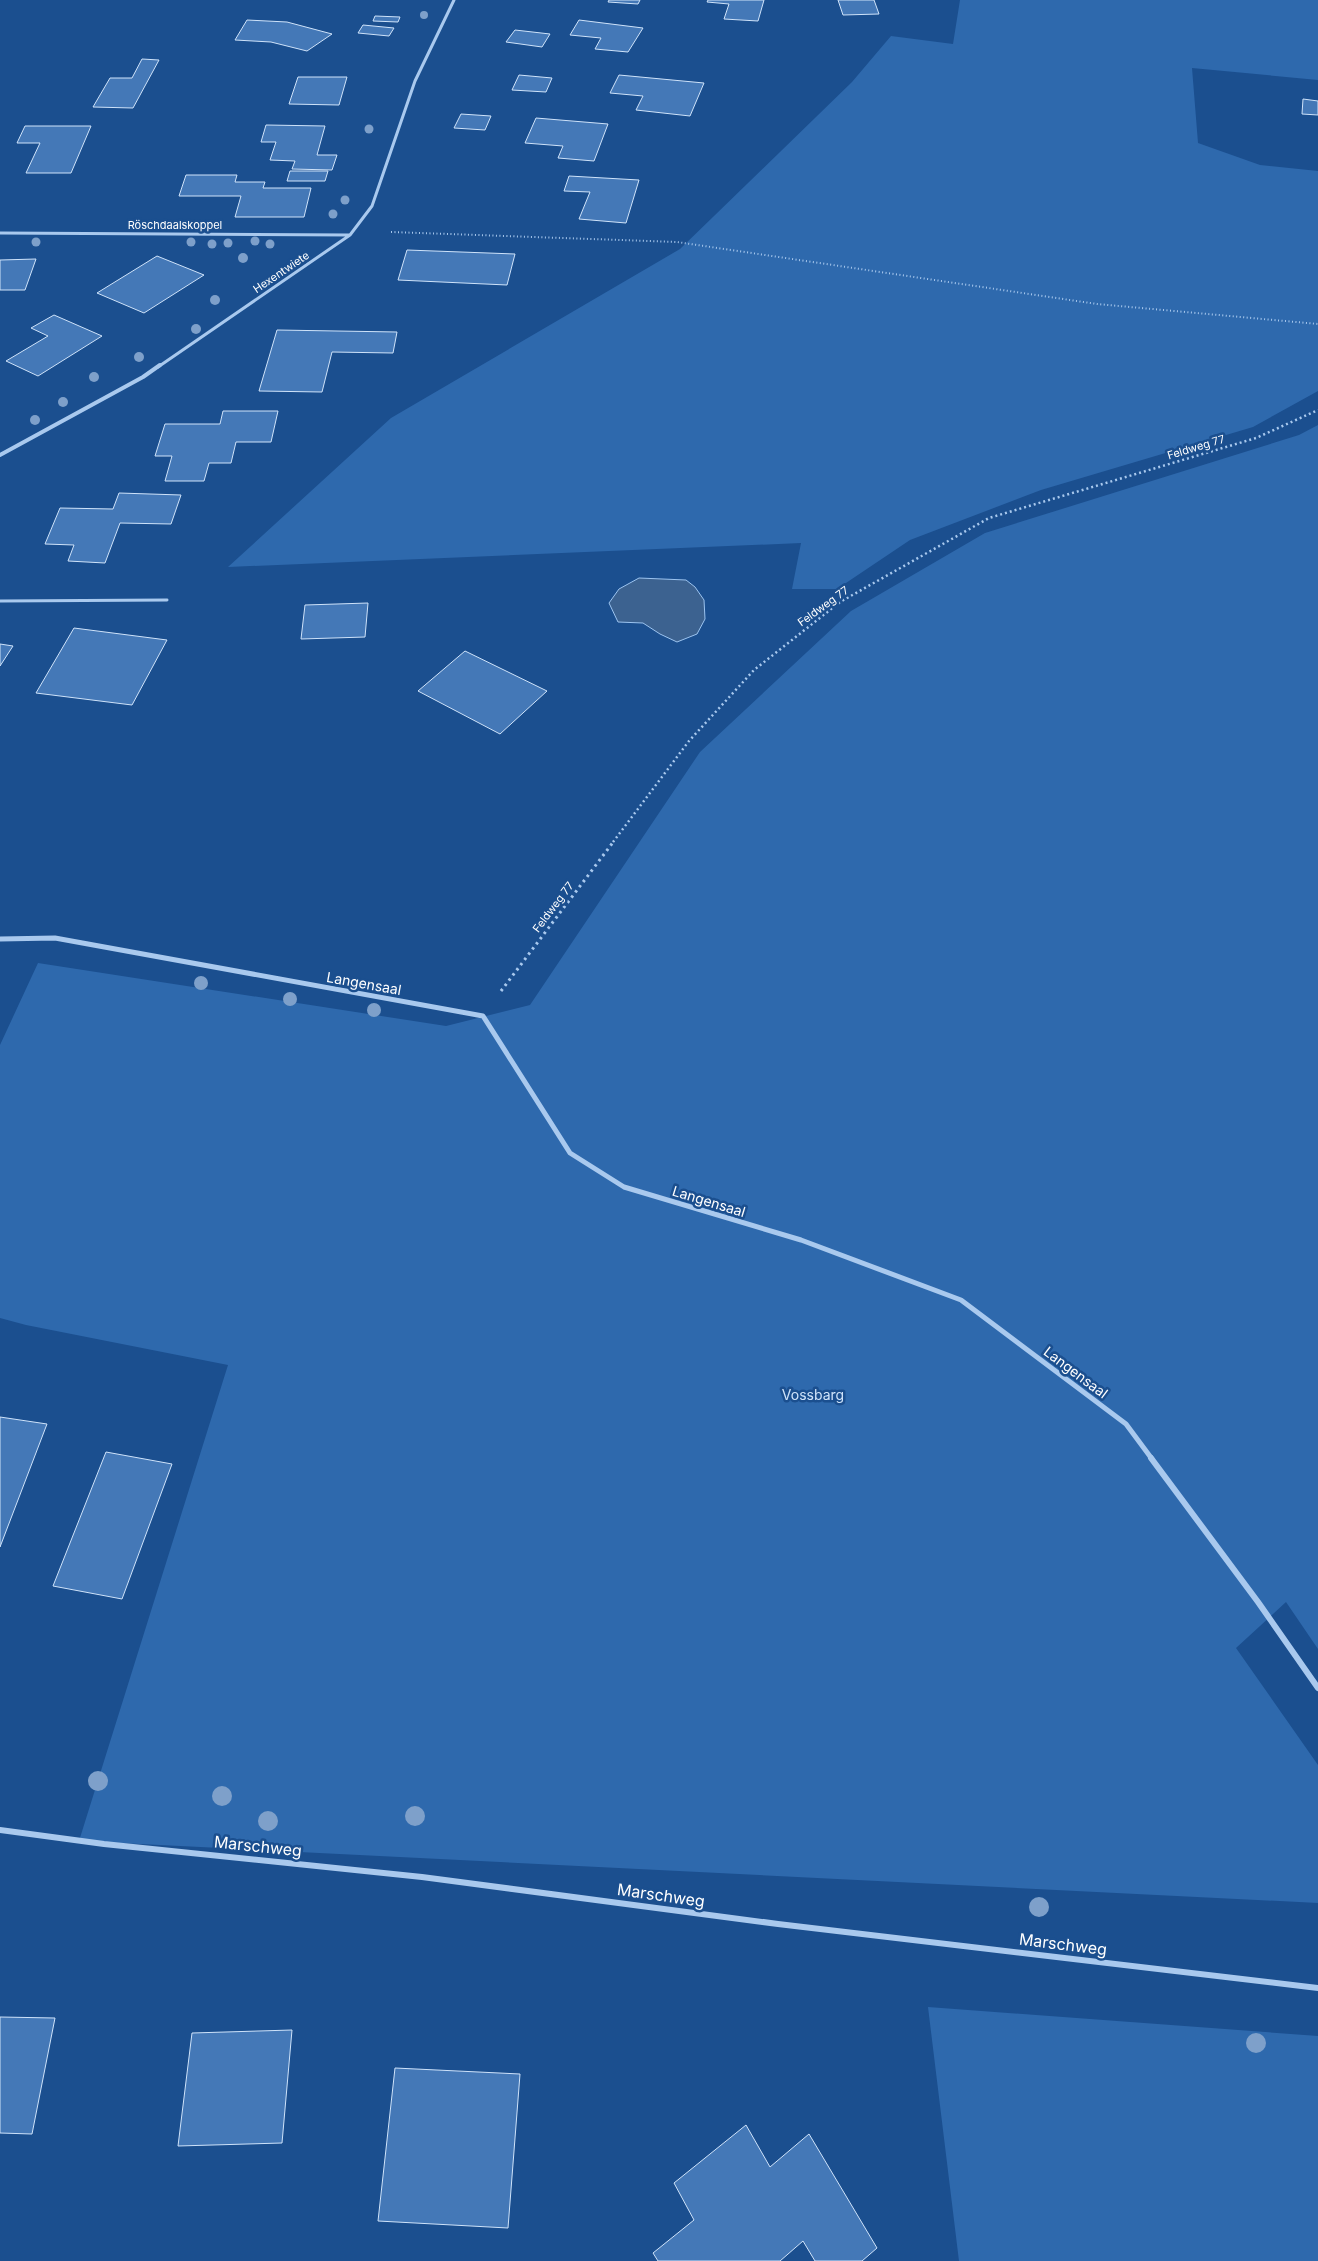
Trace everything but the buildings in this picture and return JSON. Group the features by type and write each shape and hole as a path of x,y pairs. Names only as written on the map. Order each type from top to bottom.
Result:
{"street":[{"name":"Hexentwiete","path":"0,455 143,376 350,234 372,206 416,80 454,0"},
{"name":"Röschdaalskoppel","path":"0,233 350,234"},
{"name":"Langensaal","path":"0,939 55,938 483,1016 570,1153 624,1187 801,1240 961,1300 1126,1424 1258,1602 1318,1688"},
{"name":"Marschweg","path":"0,1830 104,1844 422,1877 778,1924 1318,1988"}],"lane":[{"path":"0,602 167,600"}],"path":[{"path":"353,230 677,242 1097,304 1318,324"},
{"name":"Feldweg 77","path":"483,1016 689,741 754,670 840,602 989,518 1256,438 1318,410"}],"green space":[{"path":"960,0 1318,0 1318,80 1192,68 1198,143 1260,165 1318,171 1318,391 1253,427 1041,490 910,540 837,589 792,589 801,543 228,567 391,418 680,249 852,82 891,36 953,44"},
{"name":"Vossbarg","path":"1318,425 1318,1649 1286,1602 1236,1648 1318,1765 1318,1903 79,1841 228,1365 26,1325 0,1318 0,1045 38,963 446,1026 530,1005 700,752 851,611 985,533 1299,435"},
{"path":"928,2007 1318,2036 1318,2261 959,2261"}],"shaded area":[{"path":"639,578 686,580 695,587 704,600 705,619 697,634 677,642 643,623 618,622 609,603 619,589"}]}
